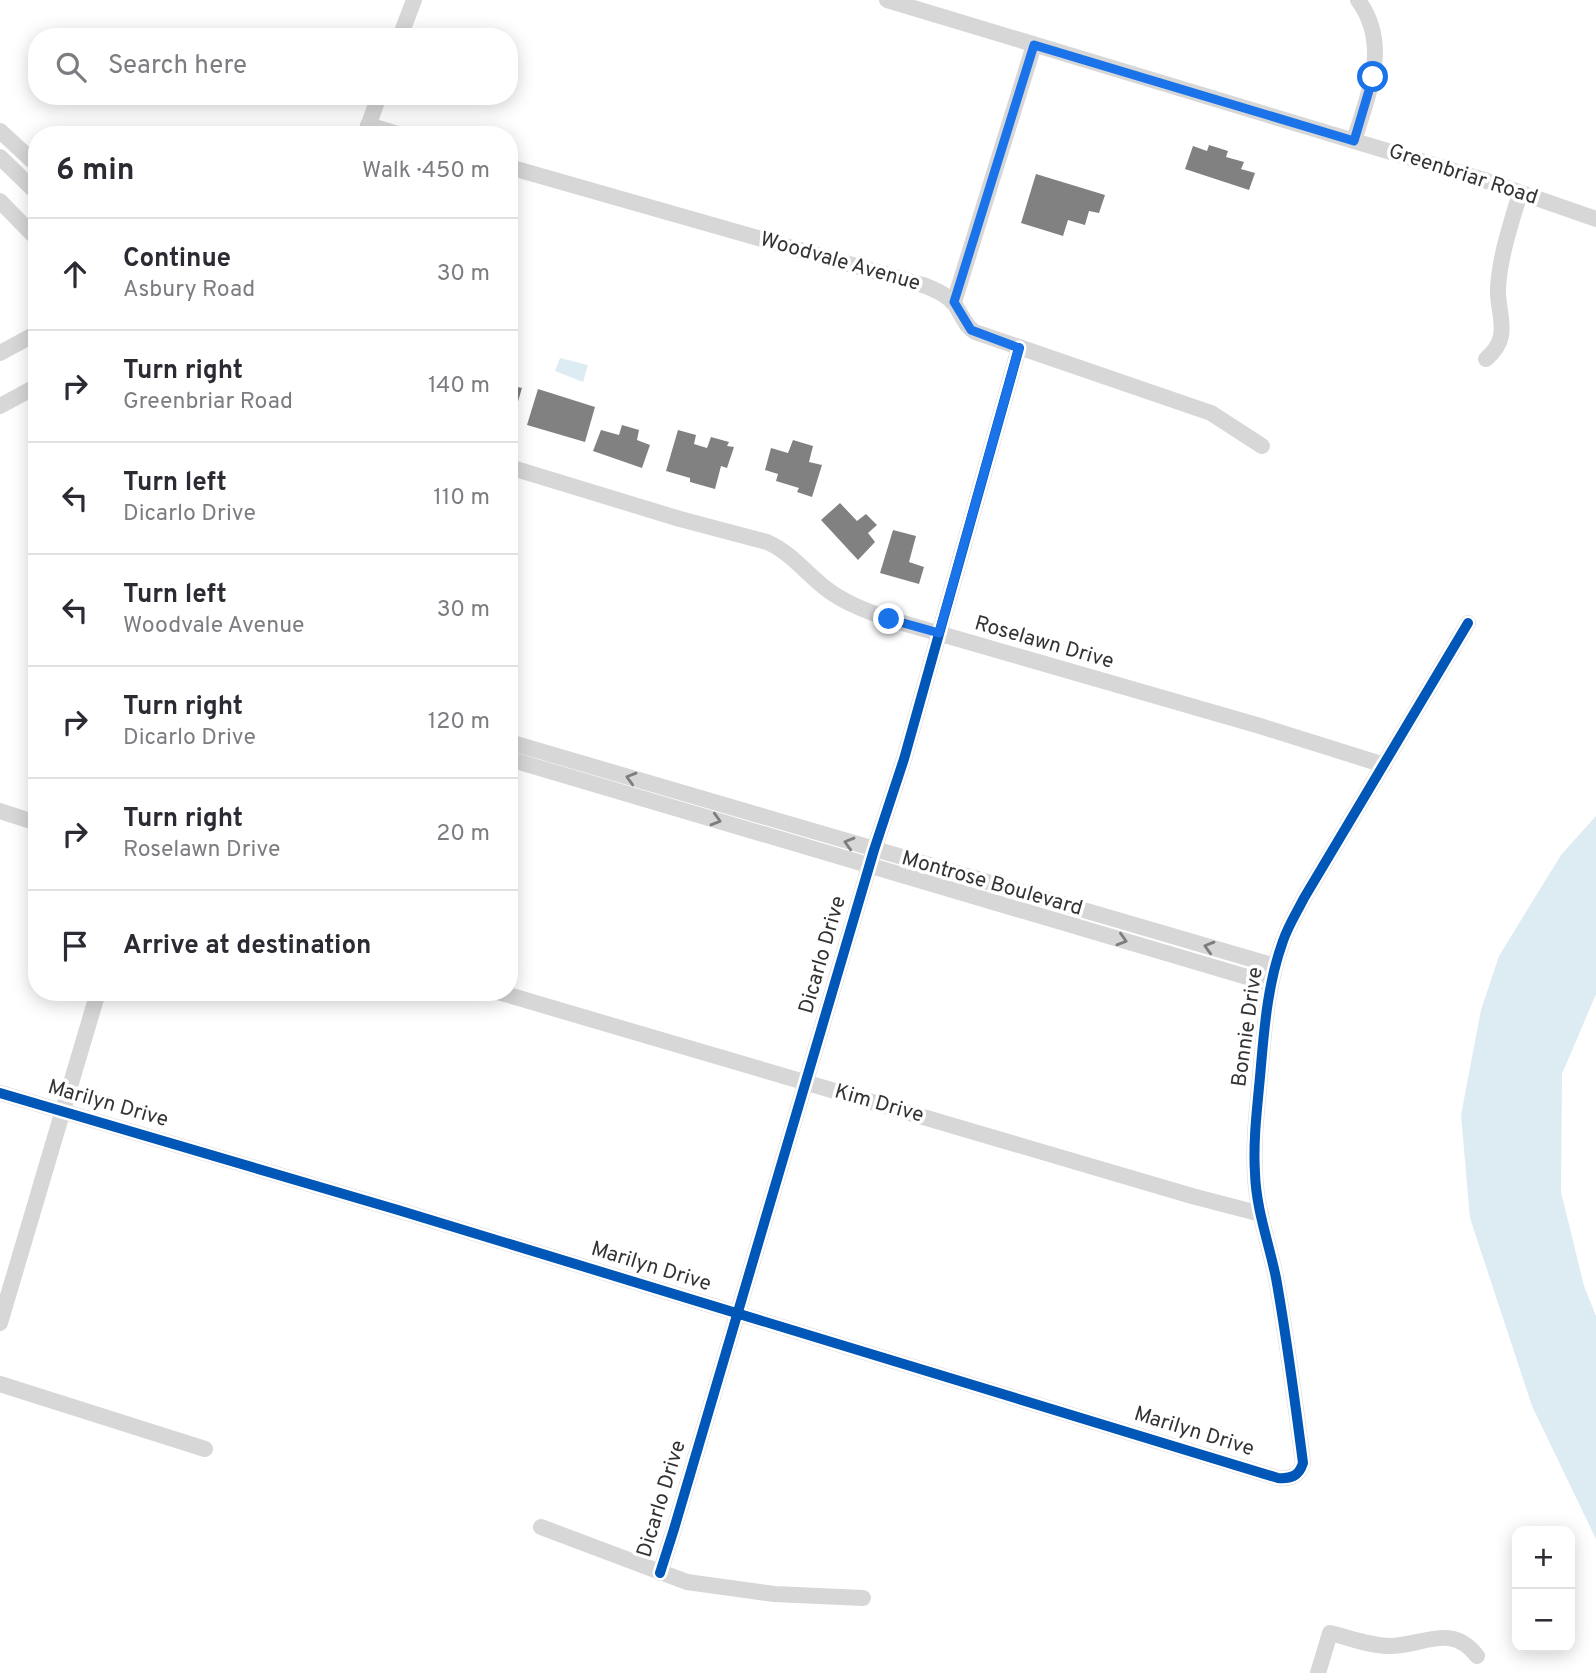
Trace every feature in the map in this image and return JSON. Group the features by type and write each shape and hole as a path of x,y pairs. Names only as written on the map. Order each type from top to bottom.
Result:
{"street":[{"path":"403,28 414,0"},
{"name":"Greenbriar Road","path":"887,0 1520,192 1596,219"},
{"path":"1354,141 1376,59 1374,33 1366,11 1358,0"},
{"path":"954,302 1034,45"},
{"path":"368,126 376,105"},
{"path":"0,131 28,156"},
{"path":"0,157 28,184"},
{"path":"16,173 28,165"},
{"name":"Woodvale Avenue","path":"518,170 926,286 954,302 971,330 1210,413 1262,446"},
{"path":"1486,359 1493,353 1501,336 1497,302 1499,268 1520,192"},
{"path":"0,201 28,230"},
{"path":"0,353 28,338"},
{"name":"Dicarlo Drive","path":"660,1573 872,857 904,759 1019,348"},
{"path":"0,406 28,391"},
{"name":"Roselawn Drive","path":"518,470 766,542 792,558 825,589 845,601 889,619 1247,722 1384,765"},
{"name":"Bonnie Drive","path":"1291,1478 1300,1471 1303,1463 1277,1286 1255,1175 1264,1029 1270,984 1284,938 1304,898 1468,623"},
{"name":"Montrose Boulevard","path":"518,745 1270,984"},
{"name":"Montrose Boulevard","path":"518,761 1275,966"},
{"path":"0,811 28,820"},
{"name":"Kim Drive","path":"518,998 1261,1214"},
{"path":"0,1323 95,1001"},
{"name":"Marilyn Drive","path":"0,1093 387,1207 1278,1478 1291,1478"},
{"path":"0,1384 205,1449"},
{"path":"541,1527 687,1582 785,1595 863,1598"},
{"path":"1318,1673 1330,1633 1388,1646 1445,1637 1466,1644 1477,1656"}],"shaded area":[{"path":"560,358 588,365 583,382 555,371"},
{"path":"1596,816 1596,994 1562,1074 1561,1192 1584,1286 1596,1316 1596,1539 1532,1406 1470,1218 1461,1115 1481,1010 1499,956 1561,855"}],"building":[{"path":"1209,145 1228,151 1226,157 1244,162 1241,169 1255,173 1249,190 1185,169 1193,146 1207,151"},
{"path":"1036,174 1105,195 1099,213 1089,211 1085,225 1068,220 1063,236 1021,223"},
{"path":"538,389 595,407 585,442 527,425"},
{"path":"622,425 639,430 637,440 650,445 642,468 593,451 601,430 619,435"},
{"path":"678,430 696,435 694,444 707,448 711,437 729,442 727,446 734,447 727,468 721,466 715,489 666,471"},
{"path":"793,440 813,446 809,462 822,465 812,497 797,492 799,488 776,481 778,474 765,470 771,448 788,453"},
{"path":"840,503 857,521 866,514 877,525 868,533 875,542 858,560 821,520"},
{"path":"893,530 916,536 909,562 924,567 919,584 880,573"}],"cycle path":[{"path":"660,1573 874,850 904,759 1019,348"},
{"path":"0,1093 398,1210 1278,1478 1291,1477 1297,1474 1303,1463 1284,1324 1258,1200 1255,1161 1263,1043 1273,974 1285,935 1304,898 1468,623"}],"route":[{"path":"889,619 939,633 1019,348 971,330 954,302 1034,45 1354,141 1373,77"}]}
